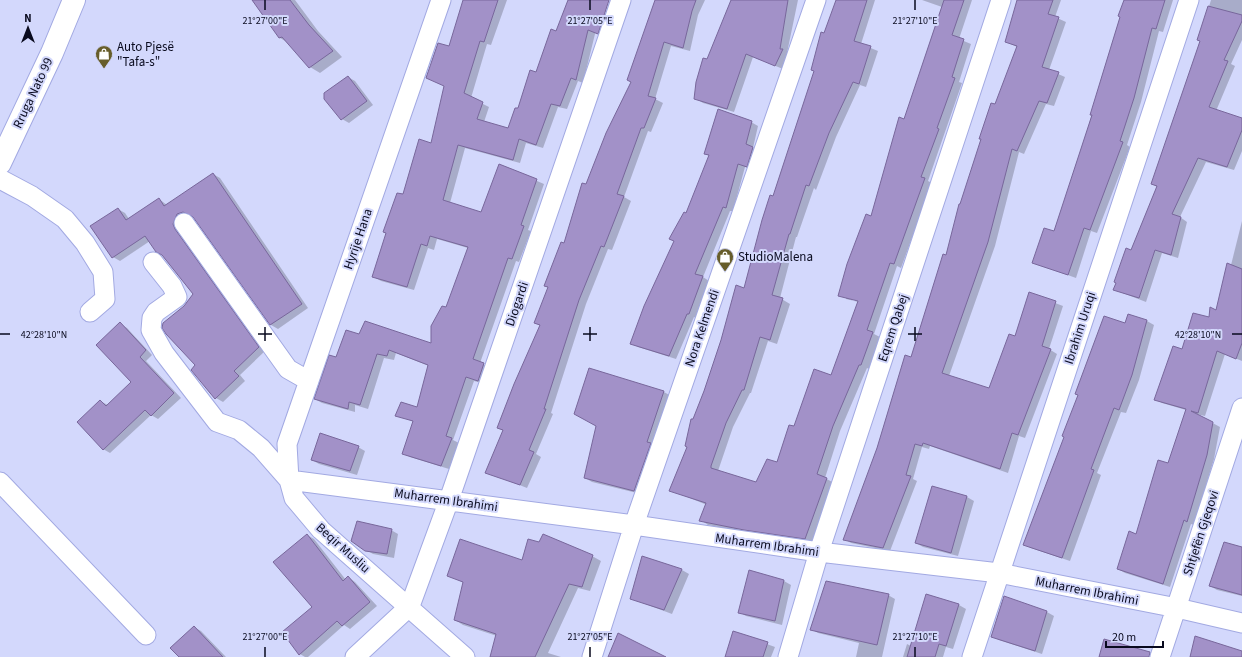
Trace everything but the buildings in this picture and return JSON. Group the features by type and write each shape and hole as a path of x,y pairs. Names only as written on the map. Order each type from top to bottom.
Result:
{"street":[{"name":"Rruga Nato 99","path":"0,163 52,53 74,0"},
{"name":"Hyrije Hana","path":"289,480 287,444 440,0"},
{"name":"Diogardi","path":"410,606 449,500 621,0"},
{"name":"Nora Kelmendi","path":"592,657 634,525 816,0"},
{"name":"Eqrem Qabej","path":"788,657 819,552 1001,0"},
{"name":"Ibrahim Uruqi","path":"972,657 1189,0"},
{"path":"0,179 32,196 65,219 85,243 103,272 105,299 90,312"},
{"path":"184,223 288,369 309,381"},
{"path":"153,262 172,286 176,297 156,312 152,318 151,330 164,353 217,422 239,430 261,448 289,480"},
{"name":"Shtjefën Gjeqovi","path":"1160,657 1242,408"},
{"name":"Muharrem Ibrahimi","path":"289,480 634,525 819,552 999,573 1177,608 1242,623"},
{"name":"Beqir Musliu","path":"289,480 294,498 321,530 410,606 465,657"},
{"path":"0,482 146,635"},
{"path":"355,657 410,606"}],"place":[{"name":"Auto Pjesë \"Tafa-s\"","path":"104,69"},
{"name":"StudioMalena","path":"725,272"}]}
